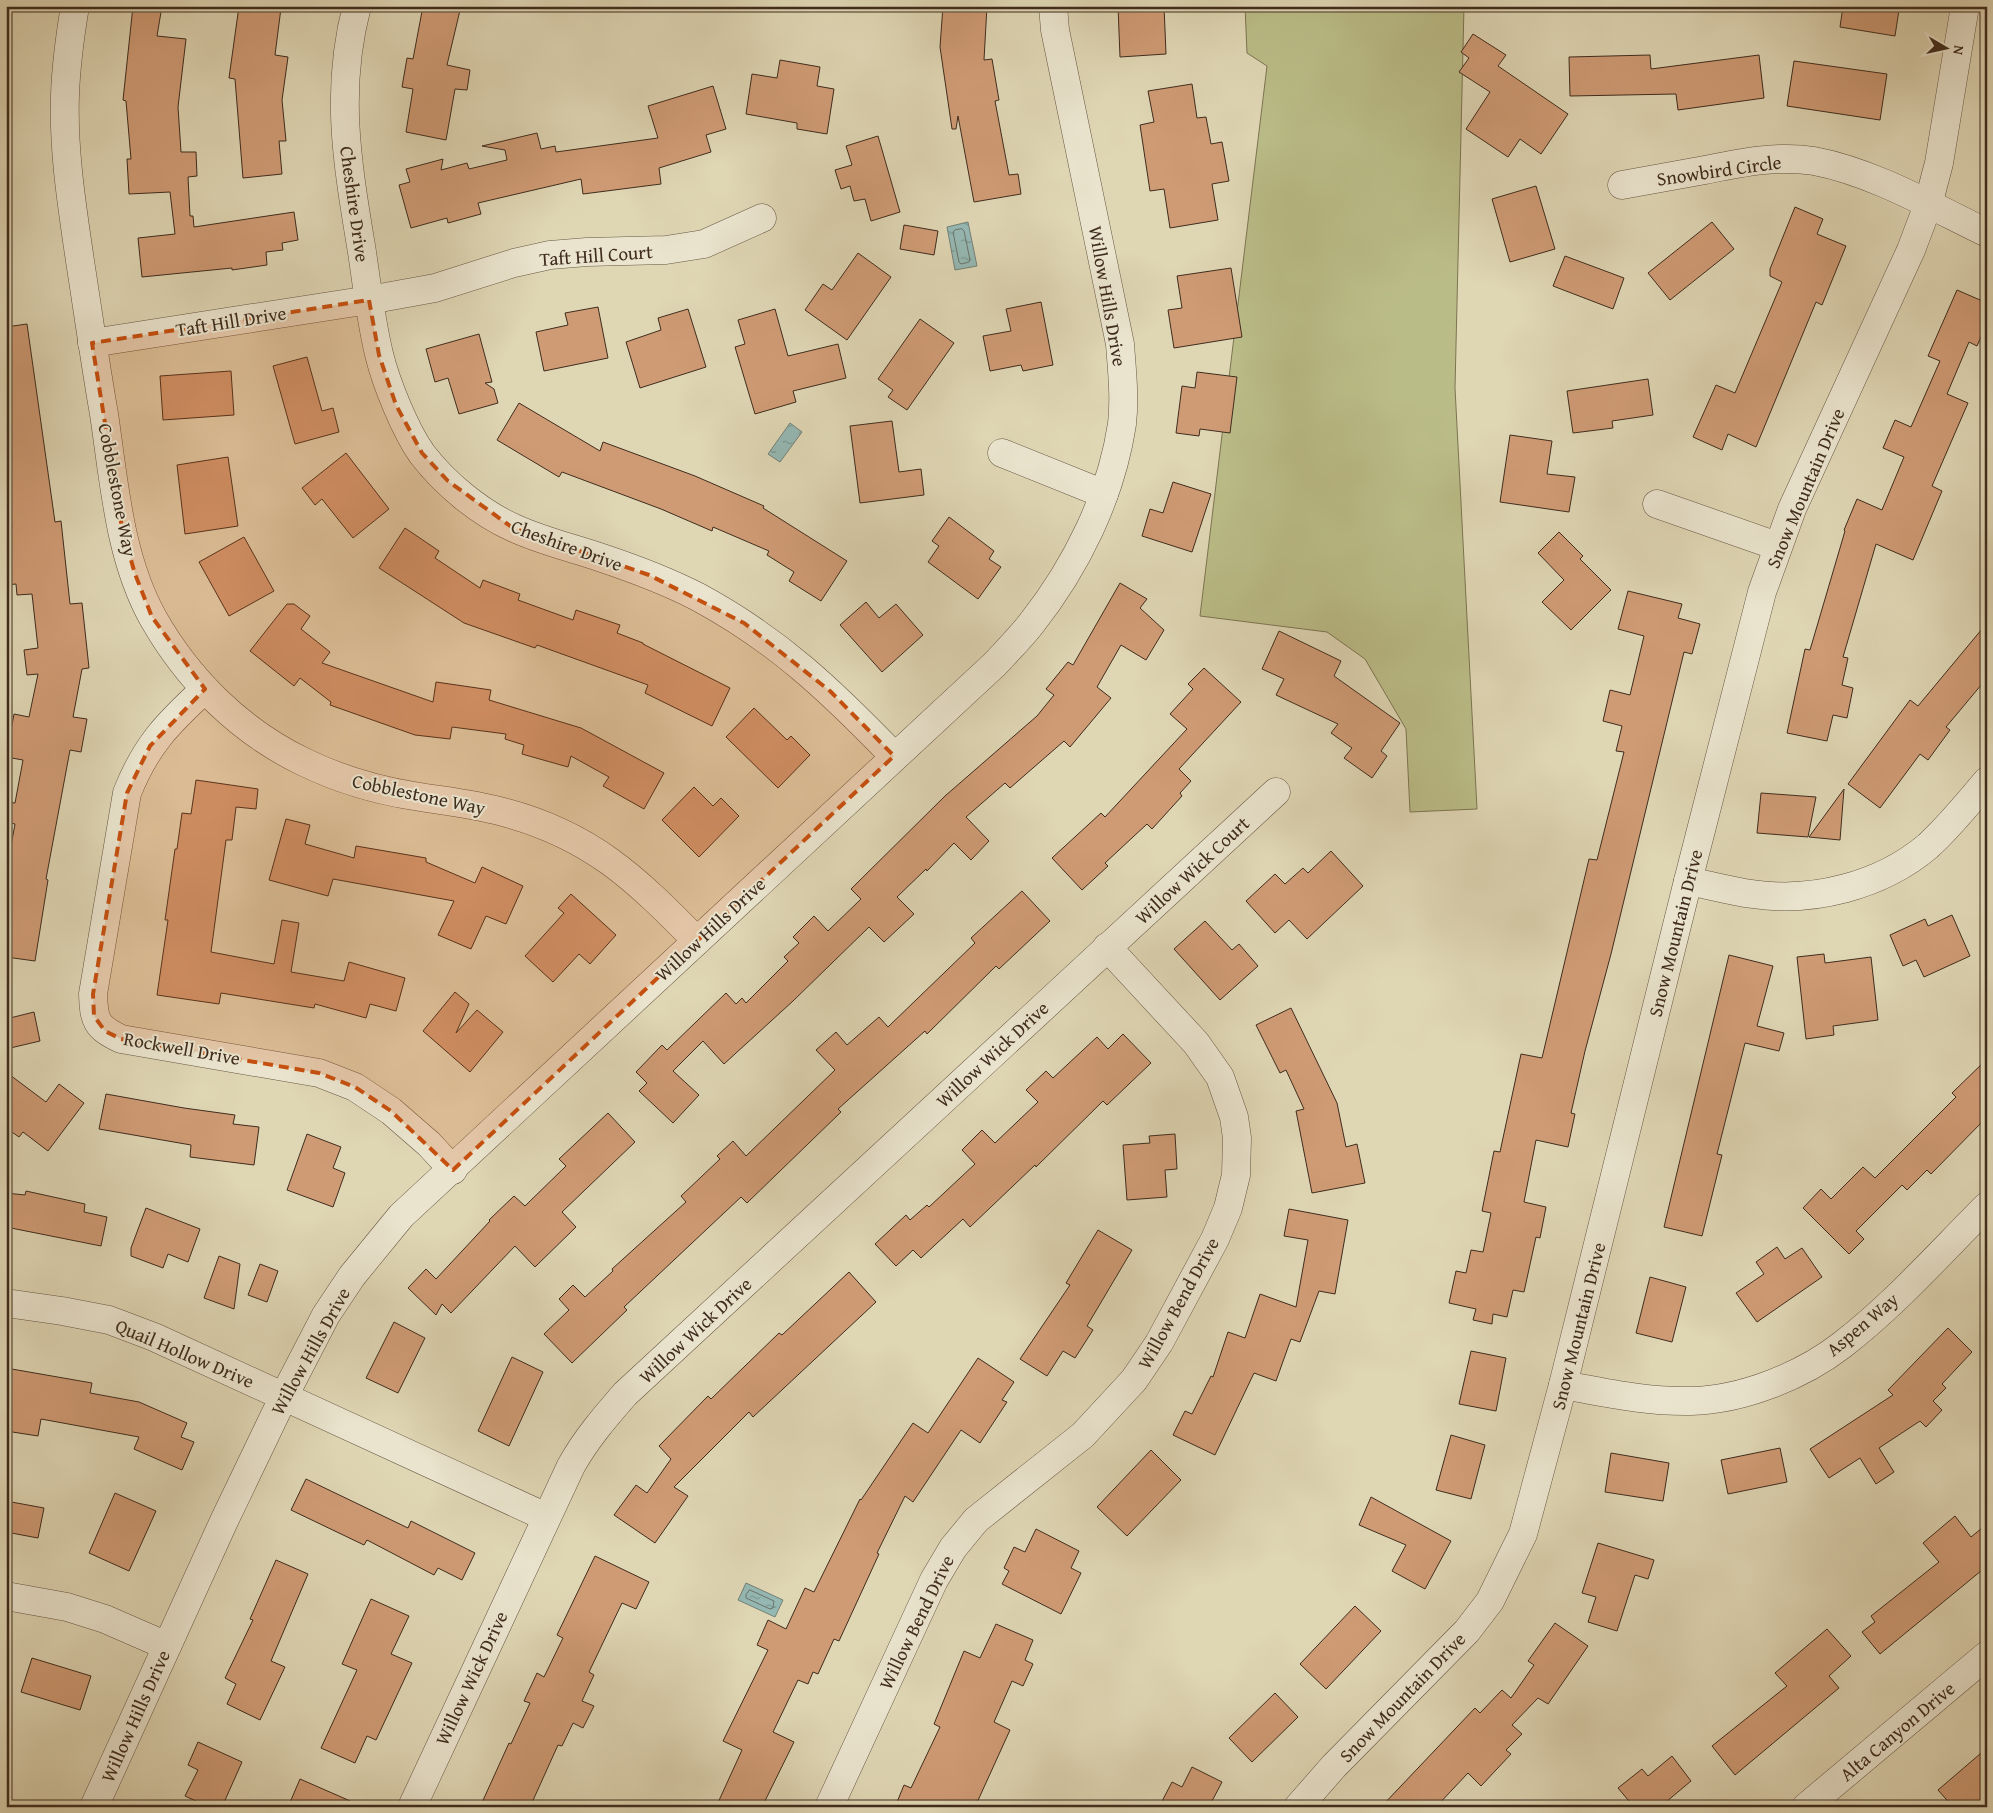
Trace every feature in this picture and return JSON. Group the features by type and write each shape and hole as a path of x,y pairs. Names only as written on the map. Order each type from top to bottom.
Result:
{"street":[{"name":"Cobblestone Way","path":"75,6 69,42 65,94 65,147 92,343 122,528 134,574 152,617 176,654 205,688 234,716 278,750 332,774 374,788 501,811 543,824 581,842 615,864 646,889 697,941"},
{"name":"Cheshire Drive","path":"357,6 348,49 344,86 347,160 379,356 396,406 422,453 448,481 478,506 513,528 554,544 649,575 697,597 744,623 788,655 830,691 894,756"},
{"name":"Willow Hills Drive","path":"94,1807 284,1396 326,1315 352,1276 402,1216 995,664 1030,624 1061,581 1086,538 1104,494 1115,460 1122,423 1123,383 1120,344 1055,30 1053,6"},
{"name":"Snow Mountain Drive","path":"1298,1807 1334,1766 1467,1631 1490,1601 1523,1534 1564,1385 1688,880 1762,592 1777,546 1792,509 1911,250 1928,205 1940,163 1965,6"},
{"name":"Snowbird Circle","path":"1622,185 1744,162 1813,161 1845,169 1885,185 1987,233"},
{"name":"Taft Hill Court","path":"369,300 435,288 514,263 550,255 666,250 704,244 762,218"},
{"name":"Taft Hill Drive","path":"92,343 369,300"},
{"path":"1002,454 1104,494"},
{"path":"1657,504 1777,546"},
{"name":"Rockwell Drive","path":"205,688 183,709 150,746 136,770 127,793 93,994 94,1016 105,1031 121,1039 319,1073 355,1087 391,1111 429,1144 453,1170"},
{"path":"1688,880 1753,894 1789,896 1824,893 1857,885 1896,867 1927,846 1965,808 1987,781"},
{"name":"Willow Wick Court","path":"1107,947 1276,792"},
{"name":"Willow Wick Drive","path":"412,1807 546,1517 580,1449 608,1413 626,1394 1107,947"},
{"name":"Willow Bend Drive","path":"829,1807 934,1580 953,1548 976,1520 1083,1435 1134,1380 1164,1335 1215,1239 1228,1208 1236,1175 1237,1138 1234,1117 1220,1077 1196,1043 1107,947"},
{"name":"Aspen Way","path":"1564,1385 1640,1400 1693,1401 1743,1393 1794,1375 1841,1346 1876,1316 1987,1206"},
{"name":"Quail Hollow Drive","path":"6,1303 109,1320 154,1336 546,1517"},
{"path":"6,1596 67,1606 167,1646"},
{"name":"Alta Canyon Drive","path":"1806,1807 1987,1655"}],"highlighted area":[{"path":"369,300 379,355 396,405 422,453 448,481 513,528 649,575 744,623 830,691 894,756 453,1170 391,1111 355,1087 319,1073 121,1039 105,1031 94,1016 93,994 127,793 150,746 205,689 152,617 135,574 122,528 92,343"}],"green space":[{"path":"1245,6 1464,6 1455,388 1477,809 1410,812 1406,729 1365,659 1327,632 1200,616 1267,66 1247,53"}],"water":[{"path":"968,222 977,266 955,270 947,227"},
{"path":"790,423 802,432 780,462 768,454"},
{"path":"746,1583 783,1600 775,1617 738,1600"}],"building":[{"path":"133,6 162,6 157,36 186,39 178,107 181,152 196,152 197,176 188,177 190,216 193,216 194,227 294,212 298,240 282,243 283,250 266,252 267,265 232,270 232,268 142,277 138,238 175,234 170,192 129,194 127,159 131,159 126,101 123,100"},
{"path":"239,6 281,8 275,55 288,57 282,100 286,141 279,141 282,174 243,178 235,79 229,78"},
{"path":"423,6 461,6 447,65 470,70 467,90 455,89 446,140 406,132 413,89 402,87 407,58 413,59"},
{"path":"943,6 987,6 984,60 992,59 999,100 995,101 1009,175 1018,174 1021,194 974,202 958,116 956,129 952,129 940,47"},
{"path":"1118,6 1164,6 1166,54 1120,57"},
{"path":"1843,6 1872,6 1899,10 1895,36 1840,27"},
{"path":"1473,34 1506,55 1498,66 1568,114 1541,154 1520,139 1508,157 1466,129 1490,92 1459,72 1469,58 1461,52"},
{"path":"1650,55 1651,69 1759,55 1764,98 1678,110 1676,94 1570,96 1569,57"},
{"path":"780,60 820,67 817,86 834,89 827,134 797,129 797,123 746,114 752,74 777,78"},
{"path":"1794,61 1887,74 1880,120 1787,106"},
{"path":"1192,84 1197,118 1206,117 1211,144 1222,142 1229,181 1212,184 1218,220 1170,228 1164,189 1150,191 1140,125 1154,122 1148,91"},
{"path":"713,86 726,129 706,135 711,152 659,168 661,184 583,194 581,179 478,203 481,214 448,223 447,218 411,228 399,185 410,182 406,169 443,159 441,170 467,163 469,169 507,160 505,150 482,146 537,133 541,149 555,146 556,152 658,138 648,106"},
{"path":"878,136 900,212 871,221 865,199 854,201 850,186 841,189 835,170 852,165 846,146"},
{"path":"1536,186 1555,249 1510,262 1492,199"},
{"path":"1795,207 1823,219 1817,234 1846,246 1822,305 1816,302 1756,447 1728,434 1722,450 1693,437 1716,385 1735,393 1782,282 1770,276 1770,269"},
{"path":"1712,222 1734,249 1670,300 1648,273"},
{"path":"904,225 938,231 934,255 900,249"},
{"path":"858,253 891,277 847,340 805,310 823,284 832,290"},
{"path":"1565,256 1624,278 1613,309 1553,286"},
{"path":"1231,268 1242,337 1174,348 1168,310 1182,308 1177,276"},
{"path":"1957,290 1987,303 1987,323 1977,346 1969,342 1947,394 1968,403 1932,486 1942,491 1913,560 1876,544 1843,657 1848,658 1842,685 1853,688 1847,718 1833,715 1827,741 1787,733 1805,649 1810,650 1844,530 1857,499 1882,510 1904,457 1883,448 1895,420 1911,427 1940,361 1928,356"},
{"path":"1041,302 1053,365 1023,371 1021,365 990,371 983,336 1011,331 1006,309"},
{"path":"598,307 608,358 544,371 536,332 568,325 565,313"},
{"path":"688,309 706,367 640,388 626,342 661,330 658,318"},
{"path":"775,309 788,356 838,344 846,378 793,391 796,402 755,414 735,347 745,344 738,320"},
{"path":"920,319 954,343 907,410 888,397 893,390 878,379"},
{"path":"27,324 55,522 61,521 70,604 82,603 89,668 82,669 73,717 87,719 81,752 70,750 46,879 48,880 35,961 6,957 6,873 15,824 6,822 6,802 15,803 23,760 6,757 14,714 29,717 38,674 27,675 24,650 38,648 32,594 17,595 16,584 6,585 6,561 11,560 8,527 12,527 6,482 6,327"},
{"path":"479,334 492,382 485,383 494,389 498,403 459,414 448,378 435,382 426,349"},
{"path":"307,357 322,411 333,408 339,432 295,444 273,366"},
{"path":"231,371 234,415 163,420 160,376"},
{"path":"1197,372 1237,377 1230,433 1200,429 1199,436 1176,433 1182,386 1195,388"},
{"path":"1648,379 1653,415 1612,421 1613,428 1573,433 1567,391"},
{"path":"519,403 600,451 603,442 695,476 764,506 763,508 847,561 821,601 789,581 794,572 767,555 769,551 713,527 712,531 661,509 562,472 559,477 497,440"},
{"path":"892,421 899,472 921,469 924,495 860,503 850,426"},
{"path":"1510,435 1552,441 1547,474 1575,477 1569,512 1500,502"},
{"path":"346,453 389,509 353,538 322,499 315,505 302,488"},
{"path":"228,457 238,526 185,534 177,465"},
{"path":"1173,482 1211,494 1192,552 1142,536 1150,509 1163,513"},
{"path":"949,517 994,551 989,559 1001,567 978,599 928,562 939,546 932,541"},
{"path":"405,528 439,551 435,558 480,588 483,580 520,594 518,600 573,620 576,610 620,625 617,633 643,643 730,688 712,726 645,693 648,685 537,645 535,648 464,623 379,568"},
{"path":"1559,532 1583,556 1580,559 1611,590 1571,630 1542,602 1564,580 1538,553"},
{"path":"244,537 274,591 229,616 199,562"},
{"path":"1120,583 1147,599 1140,608 1164,630 1146,660 1121,645 1097,687 1111,698 1070,747 1064,741 1010,788 1005,783 966,817 989,841 971,860 954,843 927,871 926,869 897,897 914,914 884,942 869,927 793,1001 724,1064 703,1041 673,1071 699,1095 673,1123 639,1091 647,1083 636,1072 662,1045 667,1050 726,993 736,1004 742,998 746,1003 788,961 784,957 799,943 793,937 814,916 828,931 861,899 851,889 945,796 1037,716 1054,695 1046,689 1068,662 1073,665"},
{"path":"1628,591 1682,604 1678,618 1700,624 1692,654 1684,652 1611,954 1585,1051 1571,1113 1575,1114 1568,1147 1536,1140 1524,1202 1546,1207 1540,1238 1536,1237 1524,1292 1513,1290 1507,1317 1493,1314 1492,1324 1473,1320 1476,1309 1449,1303 1456,1271 1466,1273 1471,1250 1483,1252 1491,1213 1482,1211 1494,1151 1500,1152 1521,1054 1542,1058 1589,859 1597,860 1624,752 1616,751 1622,726 1603,721 1610,690 1630,695 1644,636 1618,629"},
{"path":"866,602 879,618 896,604 923,635 882,672 840,625"},
{"path":"287,604 294,604 310,616 301,629 330,652 322,663 433,702 436,682 491,690 489,700 581,728 664,773 644,809 603,786 609,777 571,756 568,767 522,754 524,745 505,739 506,734 452,727 450,739 415,735 330,705 331,702 300,678 294,686 250,651"},
{"path":"1987,623 1987,678 1946,727 1950,730 1928,760 1920,754 1880,808 1848,784 1910,700 1918,706"},
{"path":"1279,631 1341,661 1334,676 1400,723 1381,751 1387,756 1372,778 1344,758 1352,748 1331,733 1338,724 1276,695 1284,679 1262,669"},
{"path":"1204,668 1241,702 1179,769 1191,781 1180,793 1182,796 1152,829 1147,824 1105,863 1108,866 1082,890 1052,858 1101,813 1105,817 1187,729 1170,714 1193,689 1188,684"},
{"path":"754,708 787,740 791,736 810,755 778,788 726,737"},
{"path":"196,780 258,789 256,809 236,807 232,840 226,840 211,952 274,964 282,920 299,923 291,972 344,981 349,962 405,978 396,1011 370,1004 366,1018 315,1004 314,1008 221,993 219,1004 157,995 168,920 165,920 175,849 177,849 182,813 191,814"},
{"path":"694,787 713,806 721,798 739,816 699,857 662,820"},
{"path":"1844,789 1840,840 1809,837"},
{"path":"1761,793 1816,797 1808,837 1757,833"},
{"path":"286,819 310,825 305,844 354,858 356,846 426,858 426,862 475,883 482,867 523,886 506,924 486,916 471,949 438,935 454,901 333,879 328,896 269,880"},
{"path":"1331,851 1363,886 1307,939 1289,920 1275,933 1246,901 1275,874 1285,884 1303,868 1308,873"},
{"path":"1022,891 1050,921 999,969 996,966 927,1034 925,1031 838,1109 841,1112 747,1203 741,1197 624,1307 627,1310 572,1363 544,1334 569,1310 559,1299 573,1285 585,1297 613,1271 612,1269 686,1202 681,1196 720,1159 717,1156 733,1141 746,1156 835,1070 816,1050 836,1032 847,1045 879,1017 888,1027 975,943 971,938"},
{"path":"571,894 616,935 590,964 579,954 553,982 525,956 564,913 558,908"},
{"path":"1952,915 1970,956 1924,977 1916,960 1903,966 1890,935 1925,919 1928,926"},
{"path":"1205,921 1232,950 1239,944 1258,966 1220,1000 1174,949"},
{"path":"1824,954 1825,963 1871,957 1878,1020 1833,1026 1834,1035 1806,1039 1797,957"},
{"path":"1729,955 1773,966 1757,1026 1784,1033 1779,1051 1745,1043 1717,1154 1722,1155 1702,1236 1664,1227"},
{"path":"455,992 469,1004 456,1033 477,1010 503,1032 470,1072 423,1031"},
{"path":"1291,1008 1337,1103 1346,1147 1357,1144 1365,1183 1312,1193 1296,1111 1304,1109 1286,1070 1280,1073 1256,1025"},
{"path":"34,1012 40,1041 6,1049 6,1019"},
{"path":"1123,1034 1151,1063 1107,1105 1103,1101 1036,1167 1035,1165 970,1227 963,1219 921,1258 913,1250 896,1266 875,1244 906,1215 910,1220 927,1205 929,1207 975,1164 962,1150 982,1130 995,1143 1038,1102 1026,1090 1046,1071 1053,1078 1097,1037 1108,1049"},
{"path":"1987,1059 1987,1117 1931,1174 1927,1170 1907,1190 1902,1185 1856,1231 1864,1239 1849,1254 1803,1208 1821,1189 1831,1199 1863,1167 1875,1178 1956,1097 1952,1093"},
{"path":"6,1072 46,1102 59,1084 84,1103 48,1151 23,1132 19,1137 6,1128"},
{"path":"106,1094 235,1115 233,1124 259,1127 254,1165 190,1157 191,1145 99,1129"},
{"path":"608,1113 635,1142 562,1212 576,1227 535,1267 515,1246 451,1313 442,1304 436,1315 408,1288 426,1269 436,1279 489,1220 514,1196 525,1206 566,1166 559,1159"},
{"path":"307,1134 341,1147 333,1168 345,1173 333,1207 287,1190"},
{"path":"1175,1134 1177,1169 1165,1170 1167,1197 1127,1200 1123,1145 1150,1143 1149,1136"},
{"path":"26,1191 85,1204 84,1212 107,1217 101,1246 6,1227 6,1193 25,1195"},
{"path":"146,1208 200,1229 188,1262 168,1254 163,1268 131,1256 131,1248"},
{"path":"1289,1209 1348,1220 1335,1294 1319,1291 1300,1342 1291,1339 1276,1381 1254,1373 1215,1455 1173,1435 1185,1411 1192,1414 1211,1376 1213,1377 1228,1332 1245,1338 1260,1294 1296,1307 1308,1240 1284,1236"},
{"path":"1098,1230 1132,1250 1087,1326 1093,1330 1075,1358 1063,1351 1047,1376 1020,1359 1070,1285 1066,1283"},
{"path":"1777,1247 1785,1259 1802,1248 1822,1277 1757,1322 1736,1293 1764,1274 1756,1262"},
{"path":"219,1256 240,1264 234,1309 204,1298"},
{"path":"260,1264 278,1271 267,1302 248,1295"},
{"path":"849,1272 876,1302 753,1417 749,1412 674,1487 688,1496 655,1543 614,1515 636,1485 647,1493 671,1459 659,1446 708,1396 711,1399 779,1333 782,1335"},
{"path":"1650,1277 1686,1287 1672,1342 1636,1333"},
{"path":"394,1322 425,1338 398,1393 366,1378"},
{"path":"1948,1328 1972,1352 1942,1384 1946,1388 1933,1401 1942,1410 1926,1427 1920,1421 1879,1448 1894,1472 1876,1484 1860,1458 1829,1478 1810,1449 1893,1395 1888,1390"},
{"path":"1471,1351 1506,1358 1496,1411 1459,1404"},
{"path":"512,1357 543,1372 509,1446 478,1431"},
{"path":"978,1358 1014,1382 1002,1400 1007,1402 980,1443 961,1430 913,1502 905,1496 877,1553 879,1554 839,1641 834,1639 818,1674 813,1672 808,1684 798,1680 773,1732 794,1742 762,1807 716,1807 742,1750 723,1741 768,1650 757,1645 768,1620 786,1629 805,1588 814,1592 860,1499 913,1423 928,1433"},
{"path":"6,1368 92,1383 90,1393 139,1402 187,1423 181,1437 194,1442 182,1470 134,1449 139,1437 41,1419 38,1436 6,1431"},
{"path":"1451,1435 1485,1445 1471,1499 1436,1490"},
{"path":"1780,1448 1787,1482 1728,1494 1721,1460"},
{"path":"1151,1450 1181,1480 1127,1536 1097,1507"},
{"path":"1611,1453 1669,1463 1663,1501 1605,1492"},
{"path":"306,1479 408,1528 411,1521 475,1553 462,1580 438,1568 434,1575 367,1540 364,1545 291,1510"},
{"path":"115,1493 156,1511 129,1571 89,1553"},
{"path":"1371,1497 1451,1541 1425,1589 1392,1571 1406,1545 1359,1525"},
{"path":"6,1501 44,1508 38,1538 6,1532"},
{"path":"1955,1516 1971,1537 1987,1524 1987,1566 1880,1654 1862,1632 1875,1622 1871,1616 1939,1562 1923,1543"},
{"path":"1036,1529 1079,1551 1071,1568 1081,1573 1061,1614 1002,1584 1009,1571 1004,1568 1014,1547 1025,1552"},
{"path":"1598,1543 1654,1560 1648,1579 1635,1575 1617,1631 1588,1622 1596,1597 1582,1593"},
{"path":"595,1556 649,1582 636,1609 622,1603 589,1672 594,1675 582,1701 594,1706 583,1728 573,1723 562,1746 558,1745 530,1807 480,1807 509,1743 511,1744 530,1703 524,1701 537,1673 544,1677 563,1638 557,1635"},
{"path":"276,1560 308,1574 271,1661 285,1667 260,1720 227,1704 236,1684 225,1678 253,1620 250,1619"},
{"path":"371,1599 409,1616 391,1654 412,1663 376,1740 367,1736 355,1763 321,1748 357,1670 342,1664"},
{"path":"1355,1606 1381,1631 1326,1689 1300,1664"},
{"path":"1555,1623 1588,1646 1548,1704 1538,1698 1512,1725 1522,1734 1506,1750 1511,1754 1481,1786 1468,1773 1436,1807 1381,1807 1475,1708 1480,1713 1502,1690 1511,1698 1534,1665 1528,1661"},
{"path":"996,1624 1033,1640 1025,1660 1033,1664 1023,1686 1012,1681 994,1722 1010,1730 975,1807 895,1807 904,1785 911,1788 940,1727 934,1724 964,1651 980,1658"},
{"path":"1827,1629 1851,1656 1829,1676 1839,1688 1735,1775 1712,1746 1787,1686 1775,1673"},
{"path":"32,1658 91,1676 80,1710 21,1692"},
{"path":"1275,1693 1298,1717 1252,1762 1229,1738"},
{"path":"198,1742 242,1762 222,1807 209,1807 185,1796 198,1770 188,1765"},
{"path":"1987,1748 1987,1807 1953,1807 1938,1790"},
{"path":"1672,1756 1691,1781 1660,1807 1634,1807 1618,1788 1642,1769 1648,1776"},
{"path":"1192,1767 1222,1782 1211,1803 1219,1807 1159,1807 1172,1782 1182,1787"},
{"path":"300,1779 364,1807 288,1807"}]}
